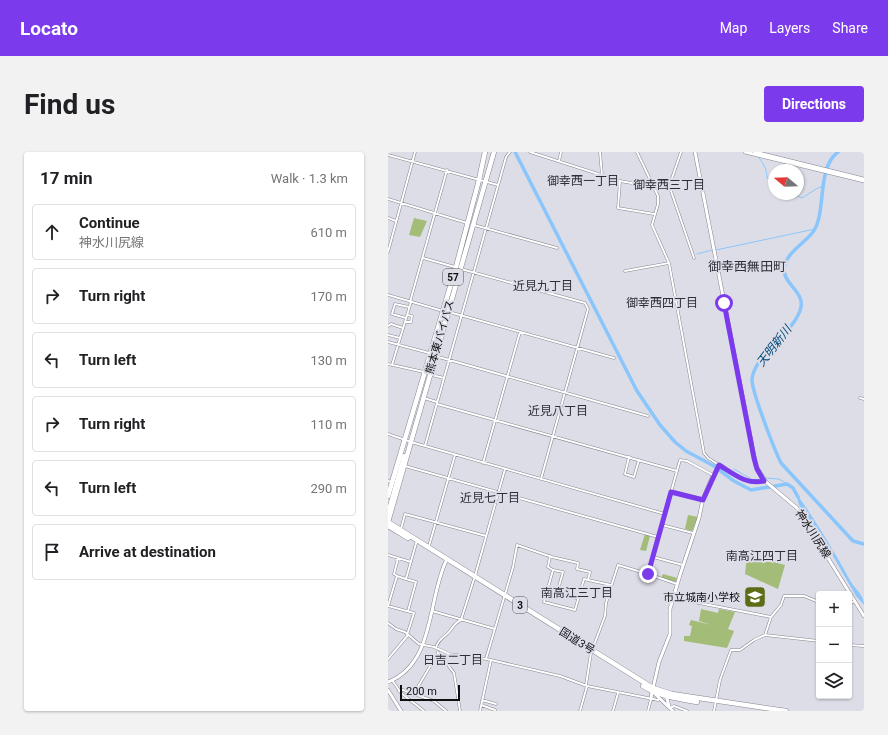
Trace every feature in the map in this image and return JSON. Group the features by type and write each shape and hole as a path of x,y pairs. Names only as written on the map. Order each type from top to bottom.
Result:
{"highway":[{"name":"熊本東バイパス","path":"471,224 485,152"},
{"name":"熊本東バイパス","path":"388,522 404,466 416,401 427,373 471,224 486,182 494,153"},
{"name":"熊本東バイパス","path":"388,496 424,398 428,380 427,373"},
{"path":"405,450 428,380"},
{"name":"国道3号","path":"388,522 474,578 653,690 666,694 764,711"},
{"name":"国道3号","path":"388,526 429,547 446,560"},
{"name":"国道3号","path":"666,694 673,698 783,711"}],"main road":[{"name":"神水川尻線","path":"695,152 757,469 765,481 775,491 797,508 864,616"},
{"path":"745,152 864,180"},
{"path":"388,504 393,481 405,450"},
{"path":"651,699 659,662 670,634 670,609 699,518 703,500 713,475"},
{"path":"388,513 393,481"},
{"path":"388,682 405,671 418,656 446,560"},
{"path":"388,690 401,711"},
{"path":"653,690 671,710"},
{"path":"665,704 666,694"},
{"path":"666,694 671,710"},
{"path":"671,710 670,703 673,698"}],"street":[{"path":"388,252 415,152"},
{"path":"530,152 620,180 637,184 651,183"},
{"path":"559,161 561,152"},
{"path":"600,152 602,175"},
{"path":"637,152 659,202 654,214 652,225 669,263 704,454 746,481 752,483 765,481"},
{"path":"680,152 671,180 671,191 694,258"},
{"path":"425,446 473,272 498,185 509,153"},
{"path":"388,155 498,185"},
{"path":"392,365 447,170"},
{"path":"620,180 618,208 654,214"},
{"path":"654,188 666,180 671,180"},
{"path":"388,199 435,214 557,248"},
{"path":"388,218 396,221"},
{"path":"423,258 585,303 588,309 541,479"},
{"path":"625,271 669,263"},
{"path":"388,295 614,358"},
{"path":"405,322 411,322 412,316 392,314 395,304 409,307"},
{"path":"388,326 391,324 403,328"},
{"path":"483,463 520,332"},
{"path":"388,335 400,338"},
{"path":"388,342 648,416"},
{"path":"388,364 444,378"},
{"path":"424,398 495,420 677,471"},
{"path":"860,398 864,399"},
{"path":"388,434 455,455 665,514"},
{"path":"429,547 455,455"},
{"path":"630,457 625,474 634,477 639,460"},
{"path":"648,574 680,460 684,459 713,475 719,465"},
{"path":"404,466 658,537"},
{"path":"462,620 505,469"},
{"path":"671,492 703,500"},
{"path":"401,530 405,514 486,536"},
{"path":"662,524 693,533"},
{"path":"406,579 417,541"},
{"path":"486,659 513,567 517,544 550,556 578,563 577,569 590,572 588,580"},
{"path":"388,555 411,562"},
{"path":"550,556 548,567 553,570 563,572 556,593 576,598"},
{"path":"653,557 683,565"},
{"path":"398,558 394,574 397,575 397,577 416,582 408,611"},
{"path":"580,711 592,652 605,616 606,603 618,565 678,584"},
{"path":"553,570 544,602 575,610 584,579 611,585"},
{"path":"388,659 408,635 414,613 388,606 397,577"},
{"path":"765,635 771,617 781,605 784,596 804,596 816,601"},
{"path":"674,598 771,617"},
{"path":"432,611 495,630"},
{"path":"436,648 439,639 448,633 456,622 462,620"},
{"path":"388,623 408,635 422,646 436,648 439,651 454,673 460,711"},
{"path":"714,711 720,680 731,650 740,650 754,640 765,635 816,641"},
{"path":"852,645 864,646"},
{"path":"439,651 452,655 491,660 560,676 586,686 618,693 651,699 660,699"},
{"path":"414,695 439,651"},
{"path":"480,711 491,660"},
{"path":"392,680 400,691 424,711"},
{"path":"400,691 403,690 434,702 446,711"},
{"path":"613,711 618,693"},
{"path":"648,711 651,699"},
{"path":"482,700 496,704"},
{"path":"481,705 495,710"},
{"path":"671,710 674,706 687,711"}],"green space":[{"path":"414,218 427,221 420,237 409,235"},
{"path":"688,515 698,517 692,531 685,529"},
{"path":"645,534 650,536 646,551 640,550"},
{"path":"747,555 785,565 778,589 745,574"},
{"path":"663,574 677,578 676,582 661,578"},
{"path":"701,609 718,613 719,609 735,612 728,629 715,625 734,631 727,648 684,641 684,636 690,636 692,626 689,625 691,620 712,625 699,621"}],"water":[{"path":"796,493 825,536 851,582 861,595 864,605 856,596 833,556 799,505"}],"waterway":[{"path":"515,152 637,391 660,425 675,442 686,451 714,466 734,481 751,490 787,484 793,488 798,497"},
{"name":"天明新川","path":"838,152 831,159 824,179 820,214 817,224 813,232 791,254 785,264 784,270 787,280 800,297 801,307 798,316 759,362 754,371 752,380 769,435 781,463 853,541 864,544"},
{"path":"758,156 763,164 768,178"},
{"path":"804,197 823,186"},
{"path":"716,250 815,229"},
{"path":"697,254 712,250"},
{"path":"734,469 753,480 762,479"},
{"path":"765,478 779,479 787,484"}],"place":[{"name":"市立城南小学校","path":"755,597"}],"district":[{"name":"御幸西一丁目","path":"583,181"},
{"name":"御幸西三丁目","path":"669,185"},
{"name":"御幸西無田町","path":"747,266"},
{"name":"近見九丁目","path":"543,286"},
{"name":"御幸西四丁目","path":"662,303"},
{"name":"近見八丁目","path":"558,411"},
{"name":"近見七丁目","path":"490,498"},
{"name":"南高江四丁目","path":"762,556"},
{"name":"南高江三丁目","path":"577,593"},
{"name":"日吉二丁目","path":"453,660"}],"route":[{"path":"648,574 671,492 703,500 713,475 719,465 746,481 752,483 764,481 757,469 754,458 724,303"}]}
